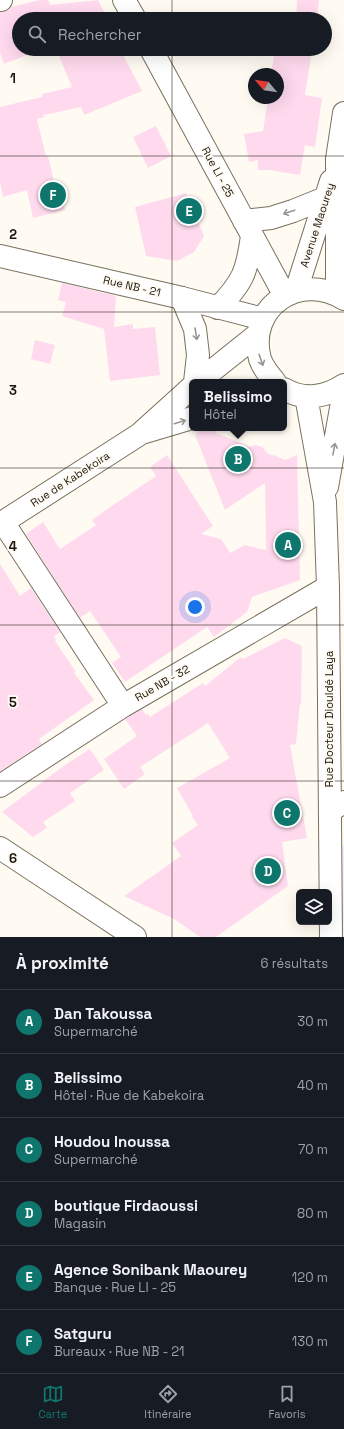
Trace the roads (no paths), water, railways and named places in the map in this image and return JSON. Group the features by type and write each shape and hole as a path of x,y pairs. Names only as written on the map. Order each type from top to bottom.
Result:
{"street":[{"path":"124,0 131,12"},
{"name":"Rue LI - 25","path":"155,56 248,229 290,293"},
{"name":"Avenue Maourey","path":"340,297 338,159 344,116"},
{"name":"Avenue Maourey","path":"290,293 338,159"},
{"path":"218,308 232,294 241,281 248,262 248,229 271,218 325,198"},
{"name":"Rue NB - 21","path":"0,256 182,298 218,308 261,326"},
{"path":"199,379 261,326 272,306 290,293 310,288 324,290 340,297"},
{"path":"182,298 195,329 198,355 196,379"},
{"path":"261,326 258,347 261,360 266,372 274,379"},
{"path":"287,390 320,396 333,392 344,385"},
{"name":"Rue de Kabekoira","path":"2,523 140,434 189,390"},
{"name":"Rue Docteur Diouldé Laya","path":"287,390 325,502"},
{"name":"Rue Docteur Diouldé Laya","path":"332,937 337,806 325,502 344,391"},
{"name":"Rue de Kabekoira","path":"140,434 189,419"},
{"path":"2,523 122,706"},
{"name":"Rue NB - 32","path":"0,786 122,706 328,588"},
{"path":"0,848 127,935"}],"place":[{"name":"Satguru","path":"53,195"},
{"name":"Agence Sonibank Maourey","path":"189,211"},
{"name":"Belissimo","path":"238,459"},
{"name":"Dan Takoussa","path":"288,545"},
{"name":"Houdou Inoussa","path":"287,813"},
{"name":"boutique Firdaoussi","path":"268,871"}]}
